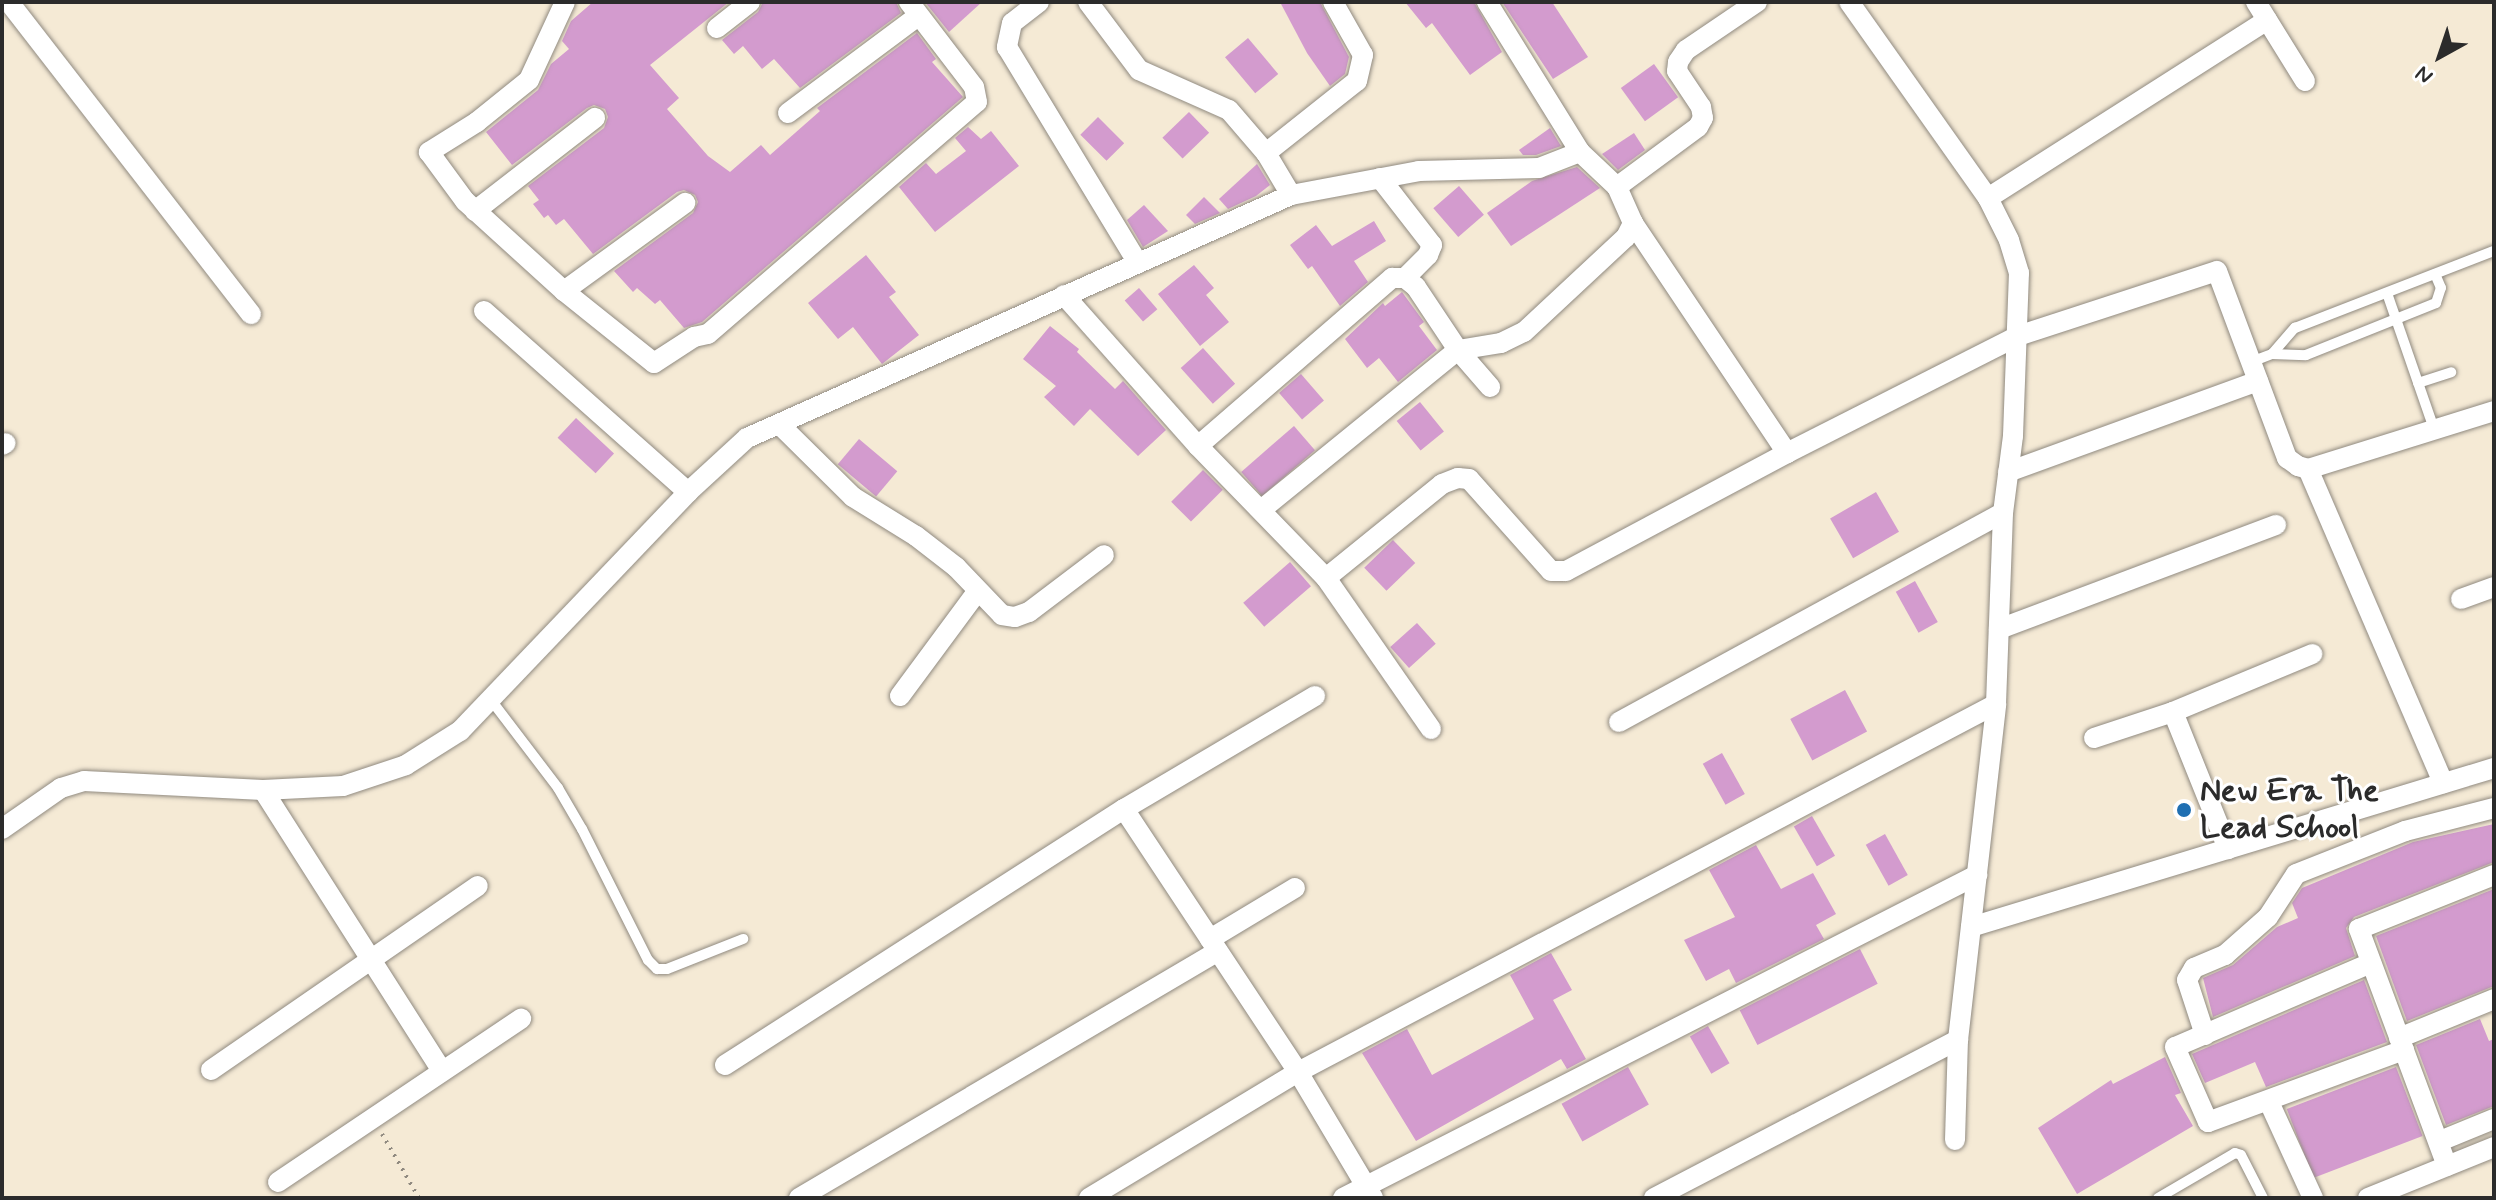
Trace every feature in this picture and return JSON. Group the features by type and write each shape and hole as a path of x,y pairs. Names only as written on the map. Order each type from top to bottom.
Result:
{"street":[{"path":"565,2 529,80 477,122 429,152 475,211 564,291 654,363 694,337 708,334 977,102 974,87 913,10 788,113"},
{"path":"717,28 750,2"},
{"path":"1039,2 1012,23 1007,47 1138,263"},
{"path":"1088,2 1139,70 1229,110 1266,153 1291,195"},
{"path":"1266,153 1357,81 1363,55 1333,2"},
{"path":"1487,2 1580,152 1617,187 1633,223 1787,453"},
{"path":"1617,187 1698,127 1703,118 1701,107 1677,71 1678,62 1686,50 1757,2"},
{"path":"1849,2 1988,198 2009,240 2019,273 2018,336 2003,513 1996,704 1958,1040 1955,1140"},
{"path":"10,7 251,314"},
{"path":"1988,198 2262,11 2305,81"},
{"path":"475,211 595,118"},
{"path":"2,829 61,788 84,781 263,790 343,786 406,765 460,731 688,492 747,438 1291,195 1436,170 1523,170 1580,152"},
{"path":"1380,178 1432,245 1428,255 1405,278"},
{"path":"564,291 685,203"},
{"path":"1261,510 1458,350 1501,343 1524,332 1626,237 1633,223"},
{"path":"1326,578 1442,484 1458,478 1469,479 1551,571 1566,571 1787,453 2018,336 2217,271 2287,458 2308,469 2443,783"},
{"path":"1198,446 1392,278 1405,278 1416,287 1458,350 1490,387"},
{"path":"1064,295 1198,446 1326,578 1431,729"},
{"path":"484,311 688,492"},
{"path":"2008,472 2254,371"},
{"path":"2308,469 2494,411"},
{"path":"779,424 853,497 916,536 956,567 1002,615 1015,617 1029,612 1104,555"},
{"path":"1619,722 2003,513"},
{"path":"1999,629 2276,525"},
{"path":"2461,599 2494,587"},
{"path":"900,696 977,592"},
{"path":"2094,738 2173,712 2312,654"},
{"path":"725,1065 1124,809 1315,696"},
{"path":"1089,1198 1298,1072 1996,704"},
{"path":"2173,712 2228,849"},
{"path":"1971,927 2494,768"},
{"path":"263,790 442,1071"},
{"path":"2205,1035 2187,980 2194,968 2225,955 2268,917 2296,874 2405,831 2494,808"},
{"path":"1124,809 1298,1072 1369,1191"},
{"path":"1343,1198 1369,1191 1977,875"},
{"path":"2447,1166 2359,929 2494,875"},
{"path":"211,1070 478,886"},
{"path":"799,1198 1214,945 1295,888"},
{"path":"2371,963 2175,1047 2208,1122 2269,1102 2402,1044 2494,999"},
{"path":"278,1182 521,1019"},
{"path":"1654,1198 1958,1040"},
{"path":"2269,1102 2313,1198"},
{"path":"2440,1141 2494,1119"},
{"path":"2368,1198 2494,1147"}],"lane":[{"path":"2254,371 2295,328 2494,251"},
{"path":"2272,354 2306,355 2436,303 2441,288 2435,274"},
{"path":"2387,293 2434,429"},
{"path":"2418,383 2451,372"},
{"path":"491,700 558,788 648,960 657,969 667,969 743,939"},
{"path":"2158,1198 2235,1153 2241,1155 2263,1198"}],"path":[{"path":"371,1117 419,1198"}],"building":[{"path":"593,2 729,2 650,65 679,98 667,109 708,156 730,172 761,145 770,155 820,111 817,108 917,33 936,59 932,62 963,97 702,322 684,328 660,300 655,304 637,288 633,292 614,271 693,213 698,202 695,195 684,190 677,192 593,254 564,219 556,225 548,215 544,218 533,204 539,200 528,186 604,128 608,117 605,109 594,105 587,108 512,165 486,132 538,90 551,64 569,49 562,41 571,21"},
{"path":"763,2 896,2 901,13 800,88 774,59 762,69 743,46 734,54 722,40 758,12"},
{"path":"925,2 982,2 949,32"},
{"path":"1280,2 1320,2 1349,57 1345,74 1330,86 1307,53"},
{"path":"1405,2 1474,2 1502,52 1470,75 1432,23 1426,28"},
{"path":"1502,2 1552,2 1588,57 1553,79"},
{"path":"1248,38 1278,74 1255,93 1225,57"},
{"path":"1654,64 1678,97 1645,121 1621,88"},
{"path":"1189,112 1209,133 1183,159 1162,138"},
{"path":"1098,117 1124,143 1106,161 1080,135"},
{"path":"968,127 981,139 991,131 1019,166 935,232 899,187 926,163 936,174 966,151 955,138"},
{"path":"1550,128 1561,146 1536,155 1523,155 1519,150"},
{"path":"1634,133 1645,150 1618,170 1602,154"},
{"path":"1257,164 1270,185 1256,196 1228,209 1219,199"},
{"path":"1577,167 1600,188 1511,246 1487,213 1532,181"},
{"path":"1459,186 1484,215 1458,237 1433,208"},
{"path":"1204,197 1220,213 1195,224 1186,215"},
{"path":"1144,205 1168,231 1143,247 1127,220"},
{"path":"1374,221 1386,241 1354,261 1368,282 1340,306 1312,266 1308,269 1290,245 1316,225 1332,246"},
{"path":"866,255 896,292 889,297 919,335 882,364 853,327 838,339 808,303"},
{"path":"1194,265 1214,288 1206,295 1229,322 1200,346 1158,294"},
{"path":"1139,288 1157,309 1143,322 1125,300"},
{"path":"1402,292 1424,322 1419,326 1437,350 1398,382 1379,358 1367,368 1345,339 1383,303 1385,306"},
{"path":"1050,326 1079,349 1077,352 1115,389 1123,381 1166,430 1138,456 1090,409 1074,426 1044,397 1056,386 1023,359"},
{"path":"1203,348 1235,384 1213,404 1181,368"},
{"path":"1301,374 1324,400 1302,419 1279,393"},
{"path":"1420,402 1444,432 1421,450 1397,421"},
{"path":"576,418 614,453 596,473 558,438"},
{"path":"1294,426 1315,450 1262,496 1241,472"},
{"path":"859,439 897,471 876,496 838,464"},
{"path":"1203,470 1223,490 1191,522 1171,502"},
{"path":"1876,492 1899,532 1853,558 1830,518"},
{"path":"1393,540 1415,563 1386,591 1364,568"},
{"path":"1290,562 1311,586 1264,627 1243,603"},
{"path":"1915,581 1938,622 1919,633 1896,592"},
{"path":"1417,623 1436,644 1409,668 1390,647"},
{"path":"1845,690 1867,731 1812,761 1790,719"},
{"path":"1722,753 1745,794 1726,805 1703,764"},
{"path":"1812,816 1835,856 1817,866 1794,826"},
{"path":"2494,824 2494,862 2354,917 2346,928 2355,956 2213,1017 2203,978 2233,965 2277,927 2298,918 2292,903 2302,888 2413,842"},
{"path":"1885,834 1908,875 1889,886 1866,845"},
{"path":"1756,845 1781,889 1813,873 1836,914 1816,925 1824,939 1736,983 1729,969 1706,981 1684,940 1735,917 1709,870"},
{"path":"2494,889 2494,986 2407,1021 2376,936"},
{"path":"1860,949 1878,984 1757,1045 1740,1010"},
{"path":"1551,953 1572,990 1553,1000 1586,1059 1567,1069 1561,1059 1416,1141 1362,1053 1407,1029 1432,1075 1534,1019 1510,975"},
{"path":"2364,980 2387,1042 2266,1087 2255,1062 2205,1083 2192,1054"},
{"path":"2480,1019 2489,1041 2494,1039 2494,1106 2446,1125 2416,1045"},
{"path":"1708,1026 1730,1063 1711,1074 1690,1036"},
{"path":"2165,1057 2181,1093 2175,1095 2193,1126 2077,1194 2038,1128 2111,1080 2113,1084"},
{"path":"1628,1067 1649,1105 1582,1141 1562,1104"},
{"path":"2396,1067 2423,1136 2313,1178 2287,1109"}],"place":[{"name":"New Era The Lead School","path":"2184,810"}]}
